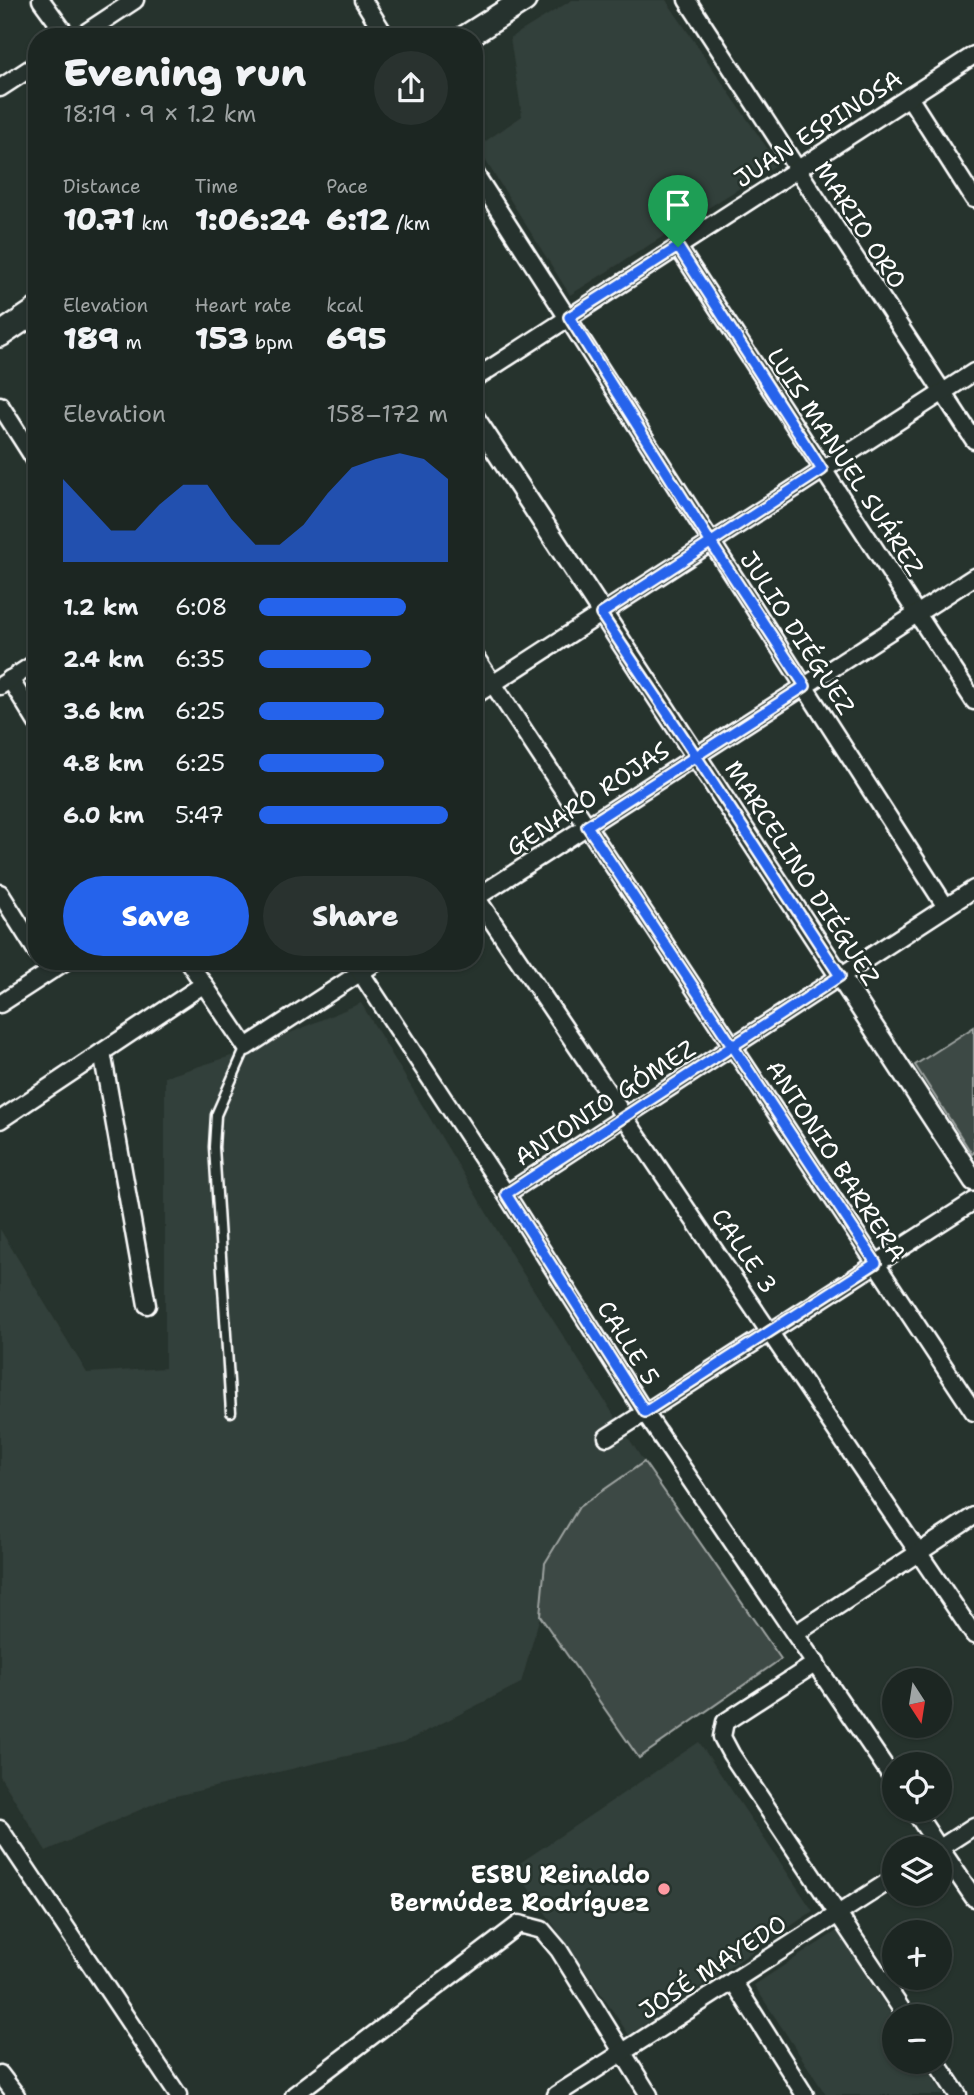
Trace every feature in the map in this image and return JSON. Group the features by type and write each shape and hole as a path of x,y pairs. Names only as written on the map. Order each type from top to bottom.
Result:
{"main road":[{"path":"481,28 524,0"},
{"path":"0,335 28,316"}],"street":[{"path":"41,0 61,28"},
{"path":"93,28 135,0"},
{"path":"363,0 380,28"},
{"name":"MARIO ORO","path":"687,0 974,440"},
{"name":"JUAN ESPINOSA","path":"483,373 974,55"},
{"path":"0,88 28,70"},
{"path":"909,97 974,199"},
{"name":"JULIO DIÉGUEZ","path":"483,186 946,907"},
{"name":"LUIS MANUEL SUÁREZ","path":"678,247 974,701"},
{"path":"483,690 974,372"},
{"path":"0,405 28,449"},
{"name":"MARCELINO DIÉGUEZ","path":"483,431 974,1181"},
{"name":"GENARO ROJAS","path":"483,892 974,577"},
{"path":"28,668 5,682 28,711"},
{"name":"ANTONIO BARRERA","path":"483,668 974,1412"},
{"name":"ANTONIO GÓMEZ","path":"506,1194 974,889"},
{"path":"0,893 28,938"},
{"name":"CALLE 3","path":"483,909 974,1635"},
{"path":"0,1003 40,970"},
{"path":"193,970 246,1047 352,970"},
{"name":"CALLE 5","path":"360,970 645,1412 882,1762"},
{"path":"0,1120 204,985"},
{"path":"102,1052 147,1304"},
{"path":"607,1437 974,1201"},
{"path":"795,1634 974,1516"},
{"path":"816,1663 725,1722 722,1737 730,1754 898,2004"},
{"path":"952,1840 974,1826"},
{"path":"0,1829 178,2095"},
{"path":"952,1866 974,1898"},
{"name":"JOSÉ MAYEDO","path":"556,2095 882,1886"},
{"path":"294,2095 519,1924 542,1930 559,1950 649,2095"},
{"path":"733,1981 804,2095"},
{"path":"0,2074 16,2095"},
{"path":"944,2074 958,2095"}],"lane":[{"path":"231,1412 214,1147 216,1115 246,1047"}],"shaded area":[{"path":"572,0 666,0 778,164 570,295 483,157 483,143 522,116 510,38"},
{"path":"361,1003 519,1267 644,1462 579,1507 545,1563 540,1616 521,1683 403,1743 167,1798 46,1851 0,1776 0,1229 87,1373 165,1368 165,1077 247,1051"},
{"path":"974,1027 974,1153 972,1154 915,1065"},
{"path":"644,1462 781,1659 639,1758 540,1616 545,1563 579,1507"},
{"name":"ESBU Reinaldo Bermúdez Rodríguez","path":"699,1742 813,1911 629,2035 514,1867"},
{"path":"837,1931 884,2004 882,2004 882,2074 930,2074 944,2095 826,2095 754,1985"}],"place":[{"name":"ESBU Reinaldo Bermúdez Rodríguez","path":"664,1889"}],"route":[{"path":"678,247 569,317 711,543 805,686 696,756 840,976 733,1046 626,1117 506,1194 645,1412 876,1263 733,1046 587,826 696,756 601,614 711,543 822,470 678,247"}]}
